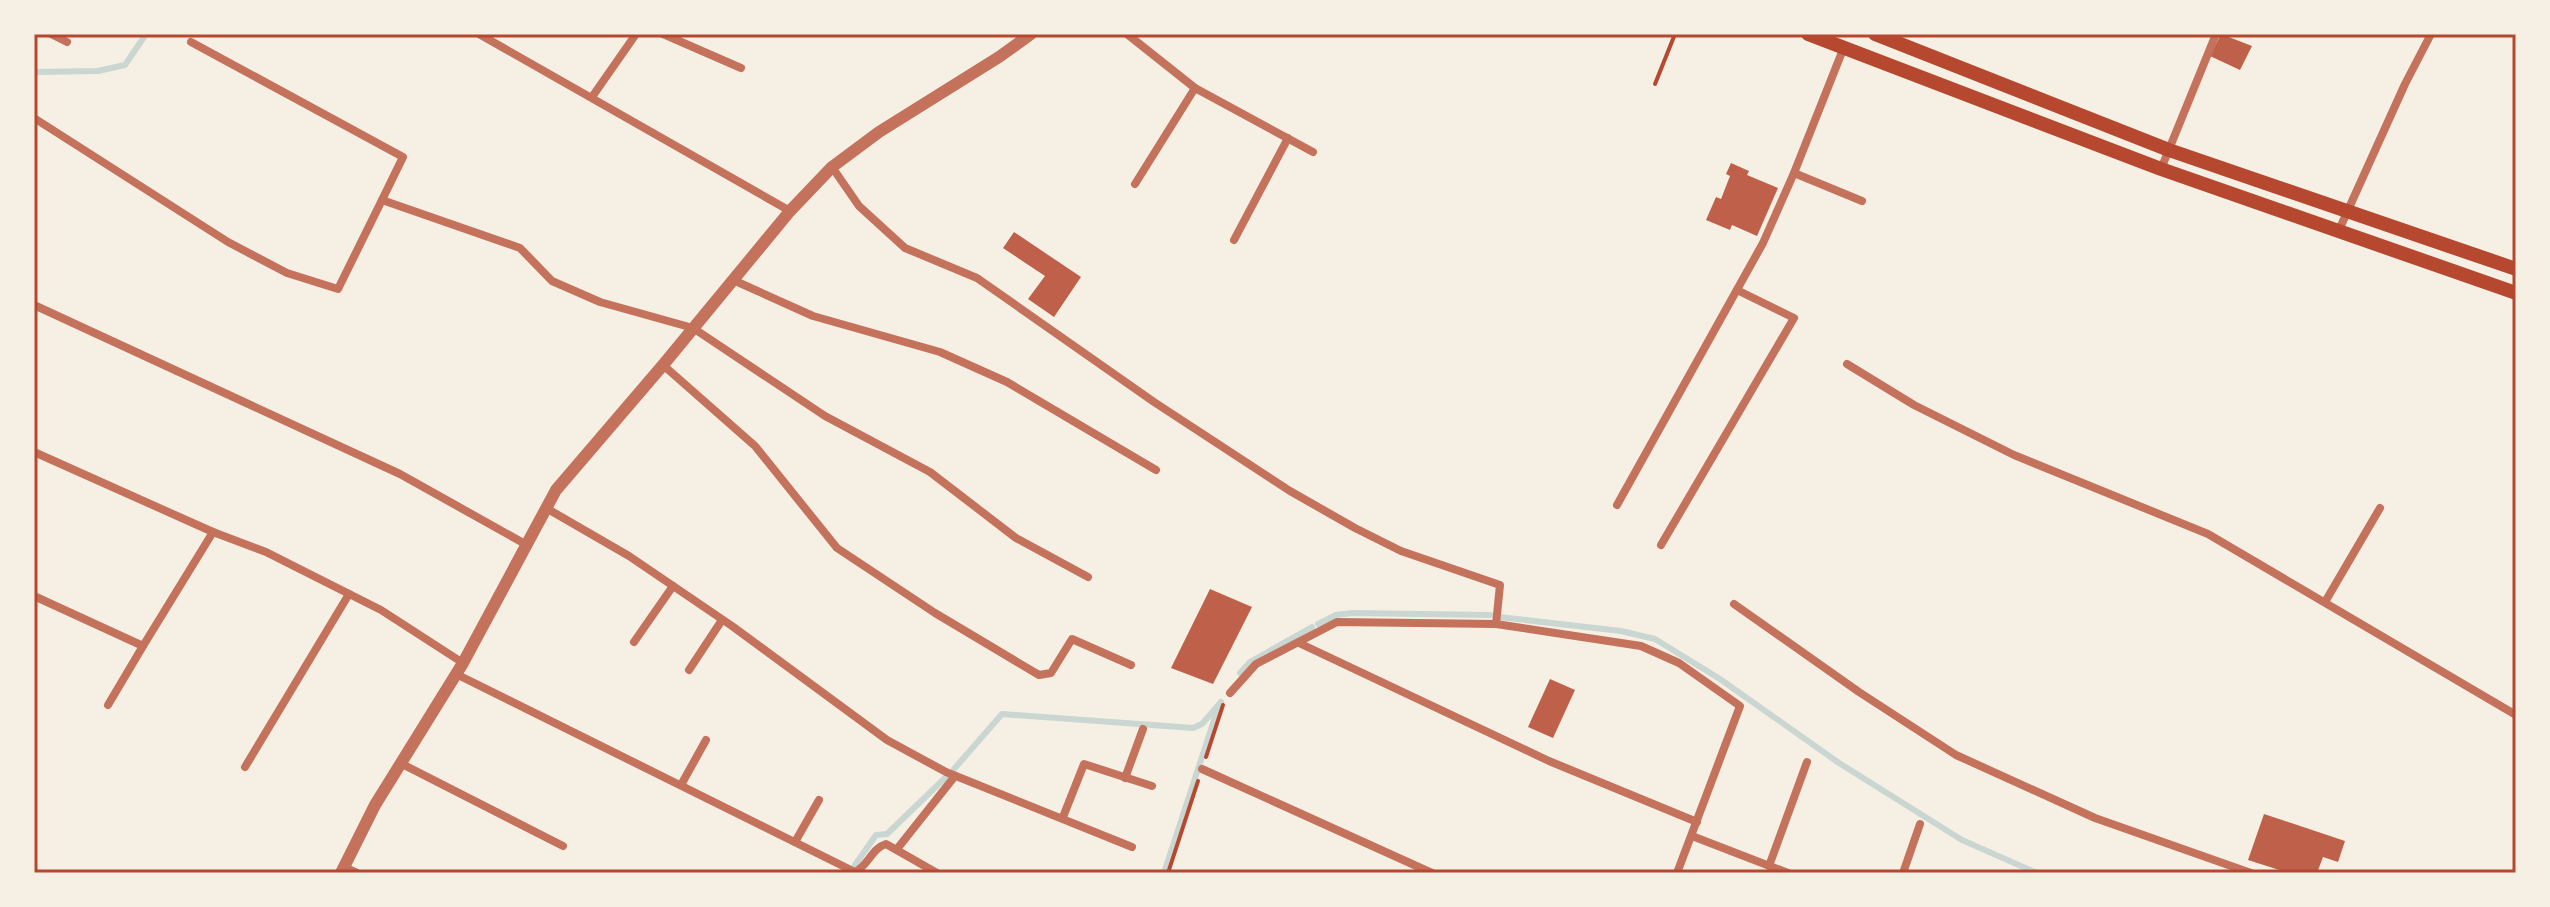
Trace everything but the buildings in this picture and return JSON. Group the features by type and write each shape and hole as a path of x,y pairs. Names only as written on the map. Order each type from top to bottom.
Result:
{"main road":[{"path":"1808,34 2161,169 2516,293"},
{"path":"1863,54 1872,34 2169,150 2516,268"}],"street":[{"path":"51,34 67,42"},
{"path":"479,34 790,211"},
{"path":"592,97 636,34"},
{"path":"663,34 741,68"},
{"path":"357,873 342,870 400,763 459,669 556,490 790,211 832,167 879,132 1031,34"},
{"path":"1127,34 1195,88 1313,152"},
{"path":"2161,169 2216,34"},
{"path":"2339,230 2431,34"},
{"path":"34,118 228,242 287,273 338,289 403,157 191,42"},
{"path":"1617,505 1763,243 1844,47"},
{"path":"1135,184 1195,88"},
{"path":"1234,240 1288,138"},
{"path":"832,167 859,206 905,248 977,278 1142,394 1290,491 1401,551 1500,585 1496,624"},
{"path":"1794,173 1862,201"},
{"path":"382,200 520,248 552,281 600,302 693,328 825,416 930,472 1016,538 1088,577"},
{"path":"733,280 813,316 940,352 1007,382 1156,470"},
{"path":"1661,545 1794,318 1737,290"},
{"path":"34,305 400,474 527,545"},
{"path":"1847,364 1914,405 2014,455 2208,534 2516,715"},
{"path":"663,365 755,446 837,548 935,613 1039,675 1051,673 1072,639 1131,665"},
{"path":"34,452 213,532 266,552 381,610 459,669 855,872 863,868 880,846 886,844 937,873"},
{"path":"546,508 629,556 887,740 955,776 1132,847"},
{"path":"2325,602 2380,508"},
{"path":"108,705 213,532"},
{"path":"634,642 673,586"},
{"path":"245,767 349,594"},
{"path":"34,596 143,646"},
{"path":"1734,604 1859,692 1956,755 2095,818 2251,873"},
{"path":"689,670 722,620"},
{"path":"1230,693 1256,664 1337,622 1496,624 1641,646 1679,663 1740,706 1677,873"},
{"path":"1299,643 1549,761 1697,822"},
{"path":"1125,778 1143,729"},
{"path":"681,785 706,740"},
{"path":"1769,866 1807,762"},
{"path":"400,763 563,846"},
{"path":"1063,817 1084,764 1152,786"},
{"path":"1202,769 1432,873"},
{"path":"897,849 955,776"},
{"path":"795,842 819,800"},
{"path":"1903,873 1920,824"},
{"path":"1692,836 1788,873"}],"path":[{"path":"1655,84 1675,34"}],"waterway":[{"path":"34,72 98,71 125,65 146,34"},
{"path":"1318,624 1336,615 1352,613 1490,615"},
{"path":"1499,617 1621,631 1655,639 1720,679 1839,763 1962,840 2037,873"},
{"path":"1240,673 1250,662 1312,627"},
{"path":"954,769 1002,714 1193,728 1202,724 1221,702"},
{"path":"1164,873 1219,705"},
{"path":"855,865 876,835 887,834 946,777"}]}
